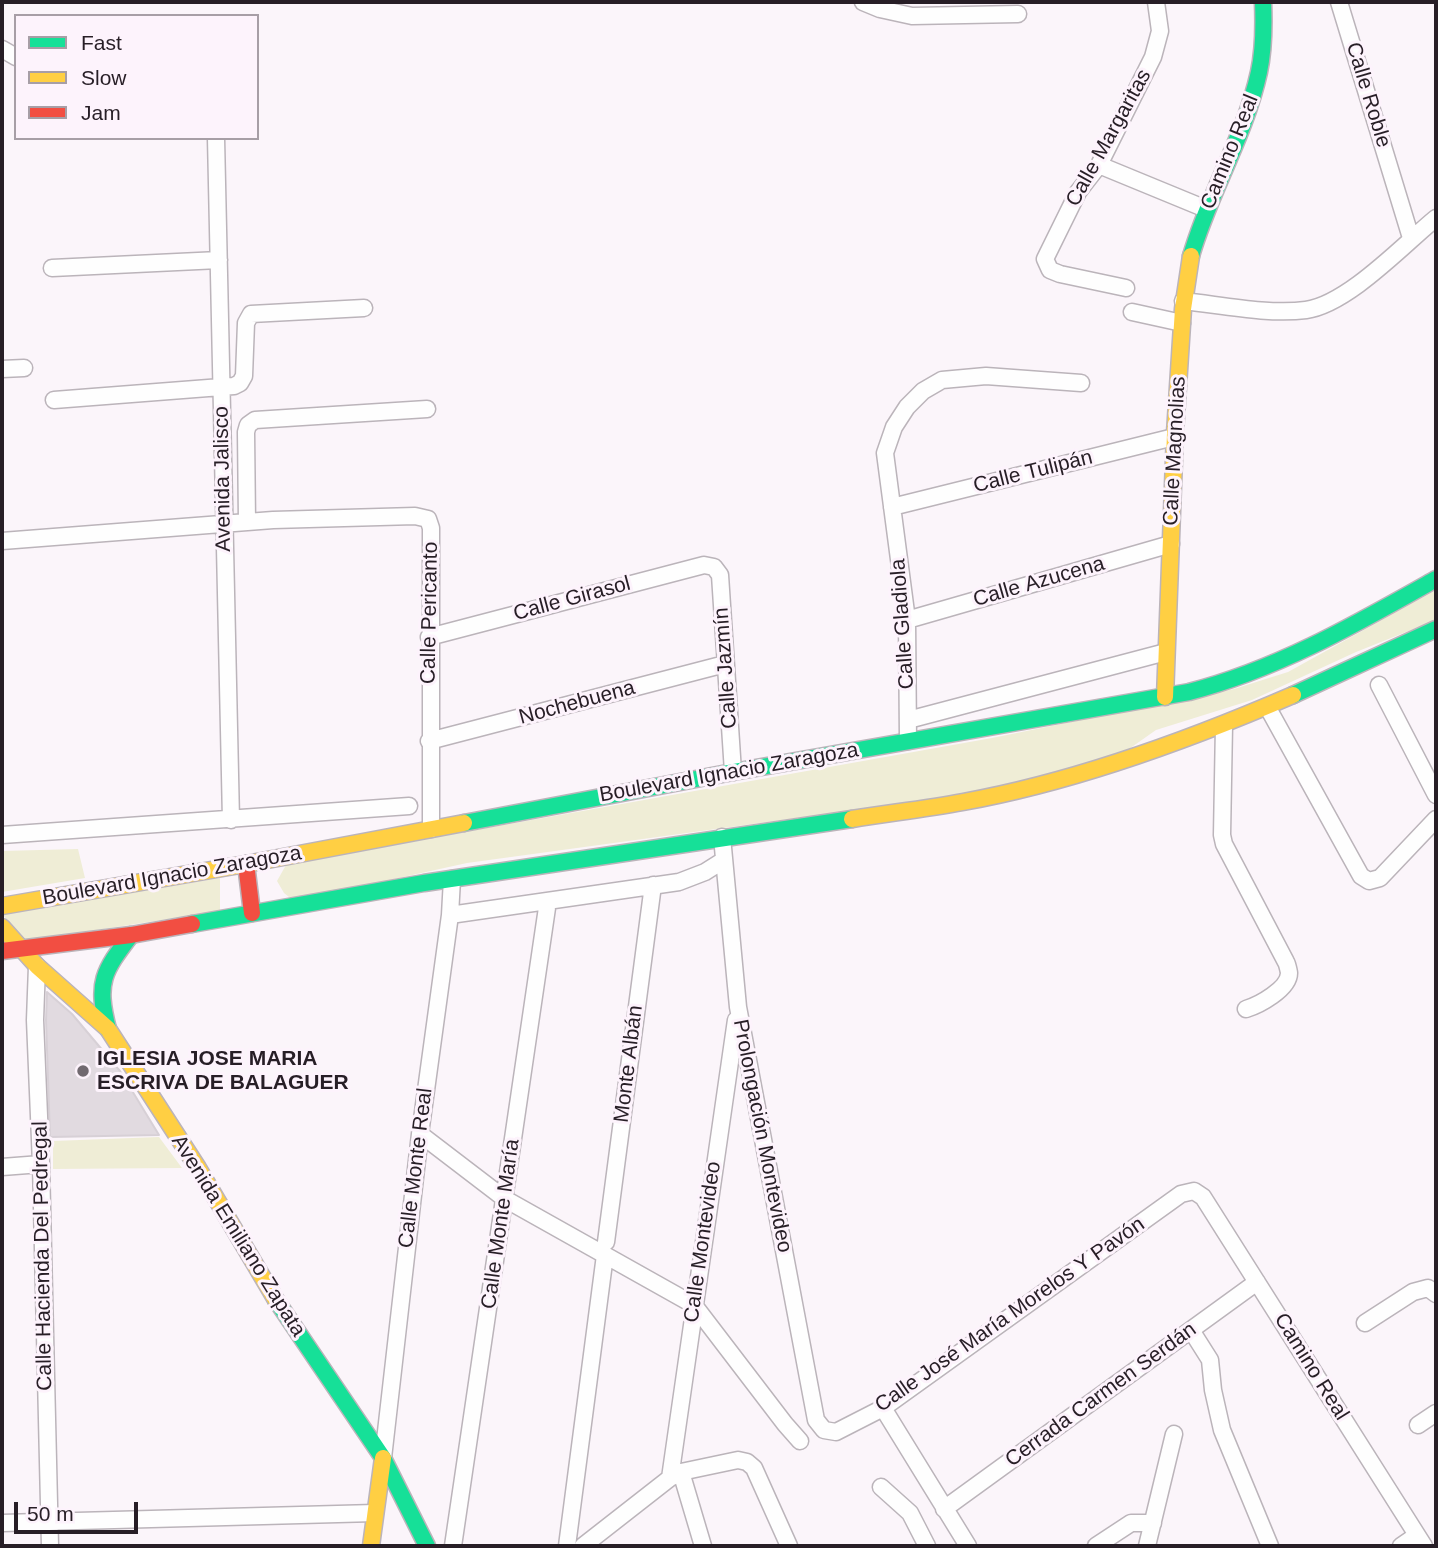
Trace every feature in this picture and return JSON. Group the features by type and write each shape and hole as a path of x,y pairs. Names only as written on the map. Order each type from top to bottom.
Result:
{"main road":[{"name":"Camino Real","path":"1183,301 1191,257 1206,209 1259,80 1266,29 1263,2"},
{"name":"Calle Magnolias","path":"1165,697 1174,437 1183,301"},
{"name":"Boulevard Ignacio Zaragoza","path":"2,906 246,864 733,772 1165,697 1213,686 1261,670 1325,640 1436,579"},
{"path":"2,951 131,935 452,879 964,802 1001,794 1224,725 1364,666 1436,629"},
{"path":"246,864 252,913"},
{"name":"Avenida Emiliano Zapata","path":"2,927 37,966 108,1029 198,1168 281,1308 383,1458 427,1546"},
{"path":"108,1029 100,1002 100,989 115,957 131,935"},
{"path":"371,1546 383,1458"}],"street":[{"path":"863,2 880,9 1018,14"},
{"name":"Calle Margaritas","path":"1126,288 1050,270 1045,259 1079,192 1099,164 1153,57 1160,31 1156,2"},
{"name":"Calle Roble","path":"1339,2 1411,238"},
{"name":"Avenida Jalisco","path":"216,140 230,820"},
{"path":"1099,164 1206,209"},
{"path":"1183,301 1280,310 1307,310 1326,304 1363,280 1436,218"},
{"path":"52,268 219,260"},
{"path":"54,400 222,387 240,383 244,376 246,323 251,314 364,308"},
{"path":"1132,312 1182,323"},
{"path":"2,369 24,368"},
{"name":"Calle Gladiola","path":"908,741 907,620 885,453 894,427 923,391 942,380 986,376 1081,383"},
{"path":"247,522 246,432 248,425 255,420 428,409"},
{"name":"Calle Tulipán","path":"892,506 1174,437"},
{"name":"Calle Pericanto","path":"2,541 247,522 415,516 428,519 431,528 430,829"},
{"name":"Calle Azucena","path":"907,620 1171,544"},
{"name":"Calle Girasol","path":"429,637 704,565 714,567"},
{"name":"Calle Jazmín","path":"714,567 720,575 733,772"},
{"path":"908,720 1166,652"},
{"name":"Nochebuena","path":"429,741 725,664"},
{"path":"1379,685 1436,795"},
{"path":"1268,708 1361,876 1369,881 1380,878 1436,819"},
{"path":"1224,725 1224,844 1290,972 1286,983 1261,1004 1246,1009"},
{"path":"2,835 409,806"},
{"name":"Prolongación Montevideo","path":"722,837 738,1007 816,1420 824,1430"},
{"path":"450,915 653,886 690,878 724,860"},
{"name":"Calle Monte Real","path":"383,1458 420,1134 450,915 452,879"},
{"name":"Monte Albán","path":"567,1546 653,886"},
{"name":"Calle Monte María","path":"453,1546 548,901"},
{"name":"Calle Hacienda Del Pedregal","path":"37,966 35,1020 50,1546"},
{"name":"Calle Montevideo","path":"676,1475 694,1305 738,1007"},
{"path":"420,1134 505,1199 606,1249 694,1305 800,1441"},
{"path":"2,1167 41,1164"},
{"name":"Calle José María Morelos Y Pavón","path":"824,1430 836,1432 883,1408 1181,1194 1194,1191"},
{"name":"Camino Real","path":"1194,1191 1202,1197 1420,1540"},
{"name":"Cerrada Carmen Serdán","path":"944,1509 1257,1282"},
{"path":"1364,1323 1413,1292 1428,1288 1436,1294"},
{"path":"1191,1330 1210,1360 1213,1390 1222,1430 1270,1546"},
{"path":"883,1408 968,1546"},
{"path":"1418,1425 1436,1413"},
{"path":"1147,1546 1174,1434"},
{"path":"583,1546 676,1475 738,1460 747,1462 754,1468 789,1546"},
{"path":"676,1475 703,1546"},
{"path":"881,1487 910,1513 927,1546"},
{"path":"2,1523 375,1513"},
{"path":"1096,1546 1131,1523 1153,1523"},
{"path":"1401,1546 1420,1540"}],"shaded area":[{"path":"1436,590 1436,620 1356,652 1252,700 1156,730 1119,756 1017,788 467,863 294,901 284,893 277,881 286,865 296,862 992,738 1234,689 1288,672"},
{"path":"78,849 85,878 2,892 2,851"},
{"path":"220,878 220,911 26,941 2,914"},
{"path":"159,1137 182,1168 53,1169 53,1141"}],"building":[{"name":"IGLESIA JOSE MARIA ESCRIVA DE BALAGUER","path":"47,992 72,1014 120,1071 159,1135 50,1137"}],"traffic: fast":[{"path":"1191,256 1253,96 1262,55 1263,2"},
{"path":"464,823 733,772 1189,692 1254,671 1316,644 1436,579"},
{"path":"1293,695 1436,629"},
{"path":"192,924 424,883 852,819"},
{"path":"108,1029 104,1013 104,978 131,935"},
{"path":"276,1300 383,1458 427,1546"}],"traffic: slow":[{"path":"1165,697 1175,433 1183,309 1191,256"},
{"path":"852,819 963,802 1047,783 1131,758 1293,695"},
{"path":"2,906 464,823"},
{"path":"2,927 37,966 108,1029 198,1168 276,1300"},
{"path":"371,1546 383,1458"}],"traffic: jam":[{"path":"246,864 252,913"},
{"path":"2,951 131,935 192,924"}],"place":[{"name":"IGLESIA JOSE MARIA ESCRIVA DE BALAGUER","path":"83,1071"}]}
